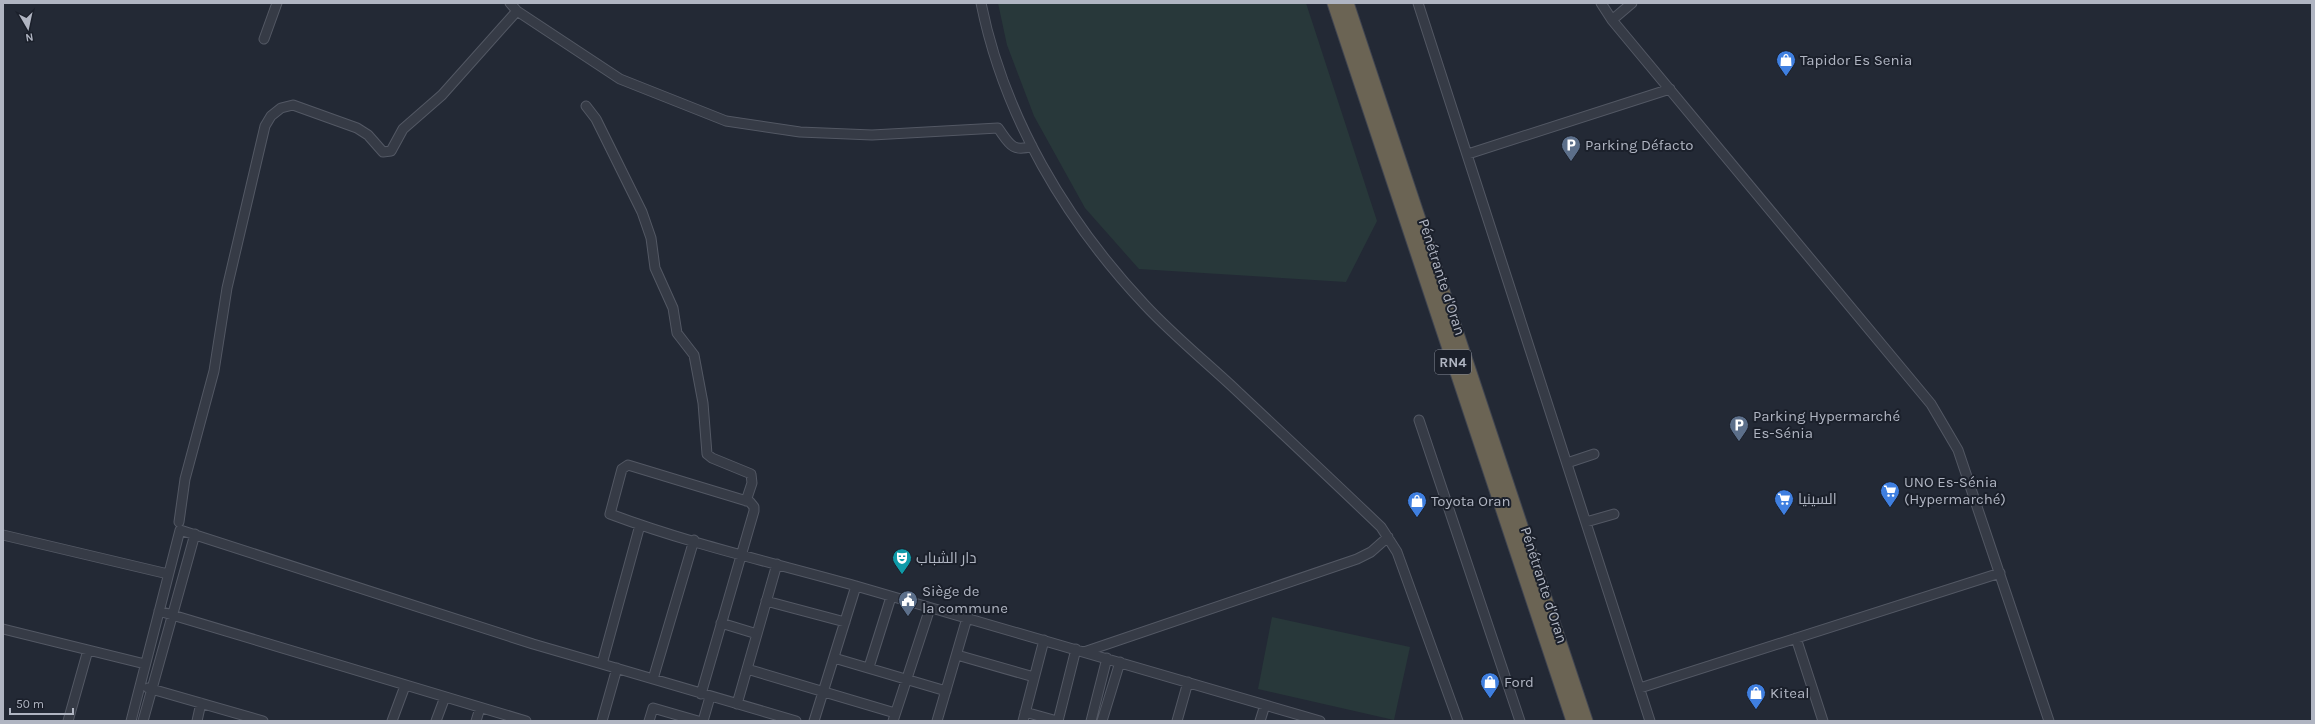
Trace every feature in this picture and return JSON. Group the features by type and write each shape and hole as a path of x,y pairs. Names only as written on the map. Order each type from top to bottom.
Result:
{"highway":[{"name":"Pénétrante d'Oran","path":"1334,3 1573,721"},
{"name":"Pénétrante d'Oran","path":"1347,3 1586,721"}],"street":[{"path":"264,39 277,3"},
{"path":"510,3 517,11 620,79 726,121 800,132 872,135 998,128 1012,147 1021,150 1032,146"},
{"path":"981,3 987,34 1009,98 1044,171 1090,240 1145,305 1381,527 1398,552 1458,721"},
{"path":"1418,3 1650,721"},
{"path":"1601,3 1612,20 1931,404 1958,450 2049,721"},
{"path":"1612,20 1632,3"},
{"path":"131,721 179,526 185,479 214,371 227,288 264,126 271,116 281,108 293,105 357,128 368,136 383,152 391,151 403,129 442,95 517,11"},
{"path":"1468,154 1670,89"},
{"path":"586,106 596,119 642,212 651,238 655,268 673,308 677,334 694,355 703,403 706,452 712,458 751,474 752,483 746,501"},
{"path":"1419,420 1520,721"},
{"path":"1567,463 1594,454"},
{"path":"703,721 705,695 721,623 740,554 754,511 752,504 628,466 622,469 610,514 640,525 740,554 856,586 1265,704 1300,718 1320,721"},
{"path":"1586,522 1614,514"},
{"path":"602,664 640,525"},
{"path":"179,526 195,534 533,644 796,721"},
{"path":"143,721 195,534"},
{"path":"3,535 168,574"},
{"path":"1080,651 1357,559 1371,552 1388,537"},
{"path":"652,679 694,540"},
{"path":"737,704 777,564"},
{"path":"1640,688 2000,573"},
{"path":"814,721 856,586"},
{"path":"868,667 891,597"},
{"path":"766,601 845,622"},
{"path":"747,669 823,691 894,717 930,608"},
{"path":"159,611 172,617 526,721"},
{"path":"937,721 967,618"},
{"path":"721,623 757,634"},
{"path":"3,629 145,664"},
{"path":"1796,638 1823,721"},
{"path":"1044,640 1024,716 1058,721 1080,651"},
{"path":"68,721 88,650"},
{"path":"957,655 1034,677"},
{"path":"834,658 907,678 946,691"},
{"path":"1090,721 1107,658"},
{"path":"1102,721 1120,662"},
{"path":"602,721 617,668"},
{"path":"1178,721 1188,682"},
{"path":"140,686 201,702 263,721"},
{"path":"392,721 405,686"},
{"path":"436,721 445,697"},
{"path":"197,721 201,702"},
{"path":"1260,721 1265,704"},
{"path":"476,721 480,708"},
{"path":"648,721 652,708 698,721"}],"shaded area":[{"path":"998,3 1306,3 1377,221 1346,282 1139,269 1085,208 1034,116 1007,45"},
{"path":"1272,617 1410,647 1394,720 1258,689"}],"place":[{"name":"Tapidor Es Senia","path":"1786,77"},
{"name":"Parking Défacto","path":"1571,162"},
{"name":"Parking Hypermarché Es-Sénia","path":"1739,442"},
{"name":"UNO Es-Sénia (Hypermarché)","path":"1890,508"},
{"name":"السينيا","path":"1784,516"},
{"name":"Toyota Oran","path":"1417,518"},
{"name":"دار الشباب","path":"902,575"},
{"name":"Siège de la commune","path":"908,617"},
{"name":"Ford","path":"1490,699"},
{"name":"Kiteal","path":"1756,710"}]}
